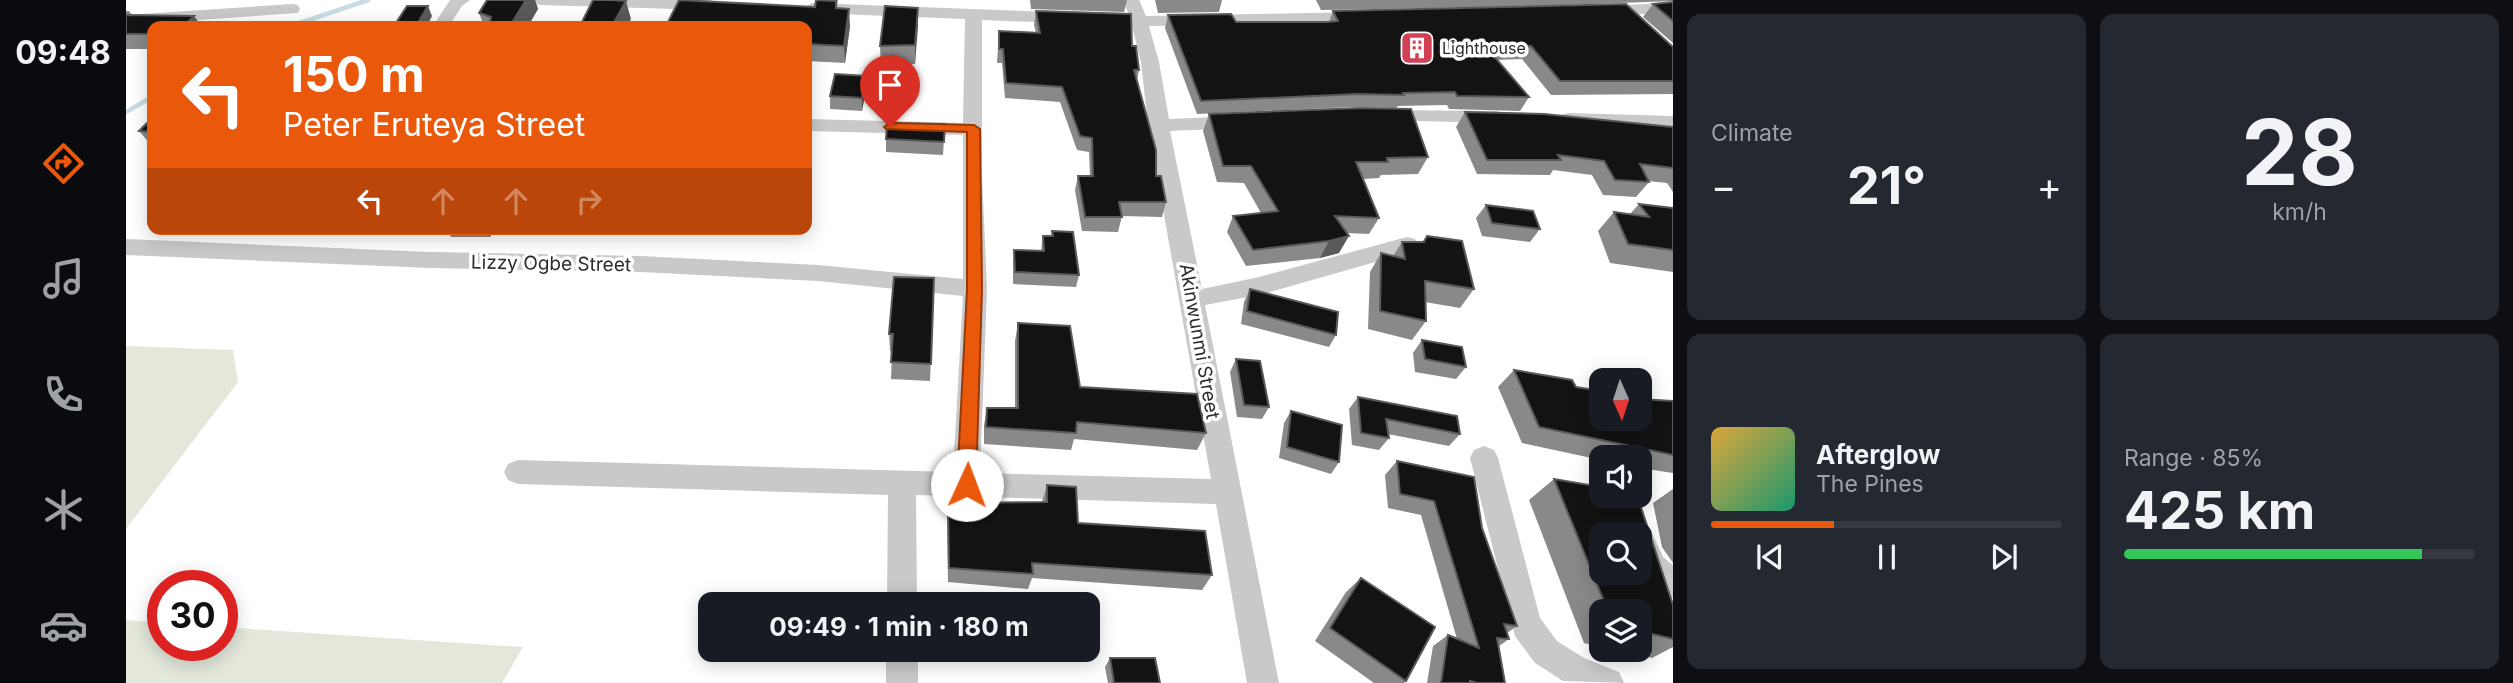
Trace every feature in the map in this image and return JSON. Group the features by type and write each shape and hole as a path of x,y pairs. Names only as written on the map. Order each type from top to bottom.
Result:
{"street":[{"path":"444,21 462,0"},
{"path":"539,0 732,5"},
{"path":"1285,0 1297,18"},
{"path":"802,4 974,14 1136,10 1297,18 1377,16"},
{"path":"1586,12 1673,8"},
{"path":"126,20 292,9"},
{"name":"Akinwunmi Street","path":"1136,10 1194,299 1226,492 1263,683"},
{"path":"1622,10 1643,29"},
{"path":"967,485 975,289 974,14"},
{"path":"1365,116 1522,118"},
{"path":"1547,118 1673,122"},
{"path":"1158,125 1255,121"},
{"path":"812,125 974,129"},
{"path":"1194,299 1259,286 1407,245"},
{"name":"Lizzy Ogbe Street","path":"126,247 430,260 641,264 818,273 975,289"},
{"path":"1485,458 1526,625 1546,652 1574,670 1608,683"},
{"path":"518,472 1226,492"},
{"path":"902,483 902,592"},
{"path":"1652,565 1673,584"},
{"path":"902,662 902,683"}],"shaded area":[{"path":"126,346 233,350 238,382 126,529"},
{"path":"126,620 147,622 147,661 238,661 238,628 523,647 502,683 126,683"}],"building":[{"path":"487,0 526,0 513,21 490,21 491,17 479,13"},
{"path":"593,0 626,1 615,21 582,21"},
{"path":"679,0 815,7 816,0 836,1 836,8 849,9 844,46 812,44 812,21 668,21"},
{"path":"1673,2 1673,21 1653,4"},
{"path":"1626,4 1673,47 1673,81 1560,81 1531,46 1486,47 1529,97 1457,96 1455,92 1201,101 1168,15 1231,14 1236,22 1328,22 1338,21 1333,11"},
{"path":"407,6 428,6 419,21 397,21"},
{"path":"885,6 918,8 915,45 880,46"},
{"path":"1036,11 1131,14 1132,46 1136,46 1139,70 1134,70 1156,150 1156,176 1161,176 1166,202 1119,202 1122,217 1085,217 1078,176 1093,176 1092,138 1080,136 1062,87 1006,83 1003,49 999,49 999,31 1040,33"},
{"path":"126,15 194,16 189,21 147,21 147,34 126,34"},
{"path":"835,74 866,76 862,98 830,96"},
{"path":"1360,108 1411,109 1428,157 1387,158 1388,162 1356,162 1379,218 1335,216 1349,236 1253,250 1233,216 1278,211 1251,166 1223,166 1209,114"},
{"path":"1465,112 1544,114 1673,127 1673,168 1640,164 1649,182 1615,180 1604,161 1558,155 1561,160 1487,160"},
{"path":"147,123 147,132 139,131"},
{"path":"887,123 945,124 944,142 886,139"},
{"path":"1639,204 1673,208 1673,250 1628,244 1614,212 1649,217"},
{"path":"1486,205 1533,211 1540,229 1492,223"},
{"path":"1052,231 1073,232 1079,275 1015,272 1014,250 1044,251 1043,236 1053,236"},
{"path":"1427,236 1462,241 1474,289 1425,281 1426,321 1380,311 1381,253 1405,259 1402,242 1424,242"},
{"path":"894,277 934,278 931,364 891,362 893,334 889,334"},
{"path":"1250,289 1338,312 1336,335 1247,311"},
{"path":"1018,323 1070,326 1080,387 1197,394 1206,433 1077,422 1076,433 986,427 987,408 1018,408"},
{"path":"1422,340 1462,347 1466,367 1425,359"},
{"path":"1236,359 1260,361 1269,407 1244,405"},
{"path":"1514,370 1572,380 1576,387 1589,389 1589,431 1652,431 1652,400 1673,401 1673,455 1652,451 1652,445 1625,445 1539,427"},
{"path":"1358,397 1457,416 1460,434 1386,419 1389,438 1361,433"},
{"path":"1291,411 1342,425 1339,462 1287,447"},
{"path":"1397,461 1474,477 1482,528 1517,626 1504,624 1509,639 1497,638 1505,683 1441,683 1448,635 1479,648 1434,501 1400,494"},
{"path":"1554,479 1589,485 1589,508 1641,508 1646,522 1589,522 1589,565"},
{"path":"1047,485 1076,487 1078,523 1205,531 1212,575 1032,563 1033,574 949,568 948,503 1047,502"},
{"path":"1652,541 1673,605 1673,639 1652,634 1652,599 1603,599 1597,585 1652,585"},
{"path":"1361,578 1435,627 1406,681 1330,628"},
{"path":"1110,658 1155,658 1160,683 1114,683"}],"waterway":[{"path":"306,21 368,0"},
{"path":"126,112 147,100"}],"place":[{"name":"Lighthouse","path":"1417,48"}],"route":[{"path":"890,127 974,129 972,174 975,289 967,485"}]}
